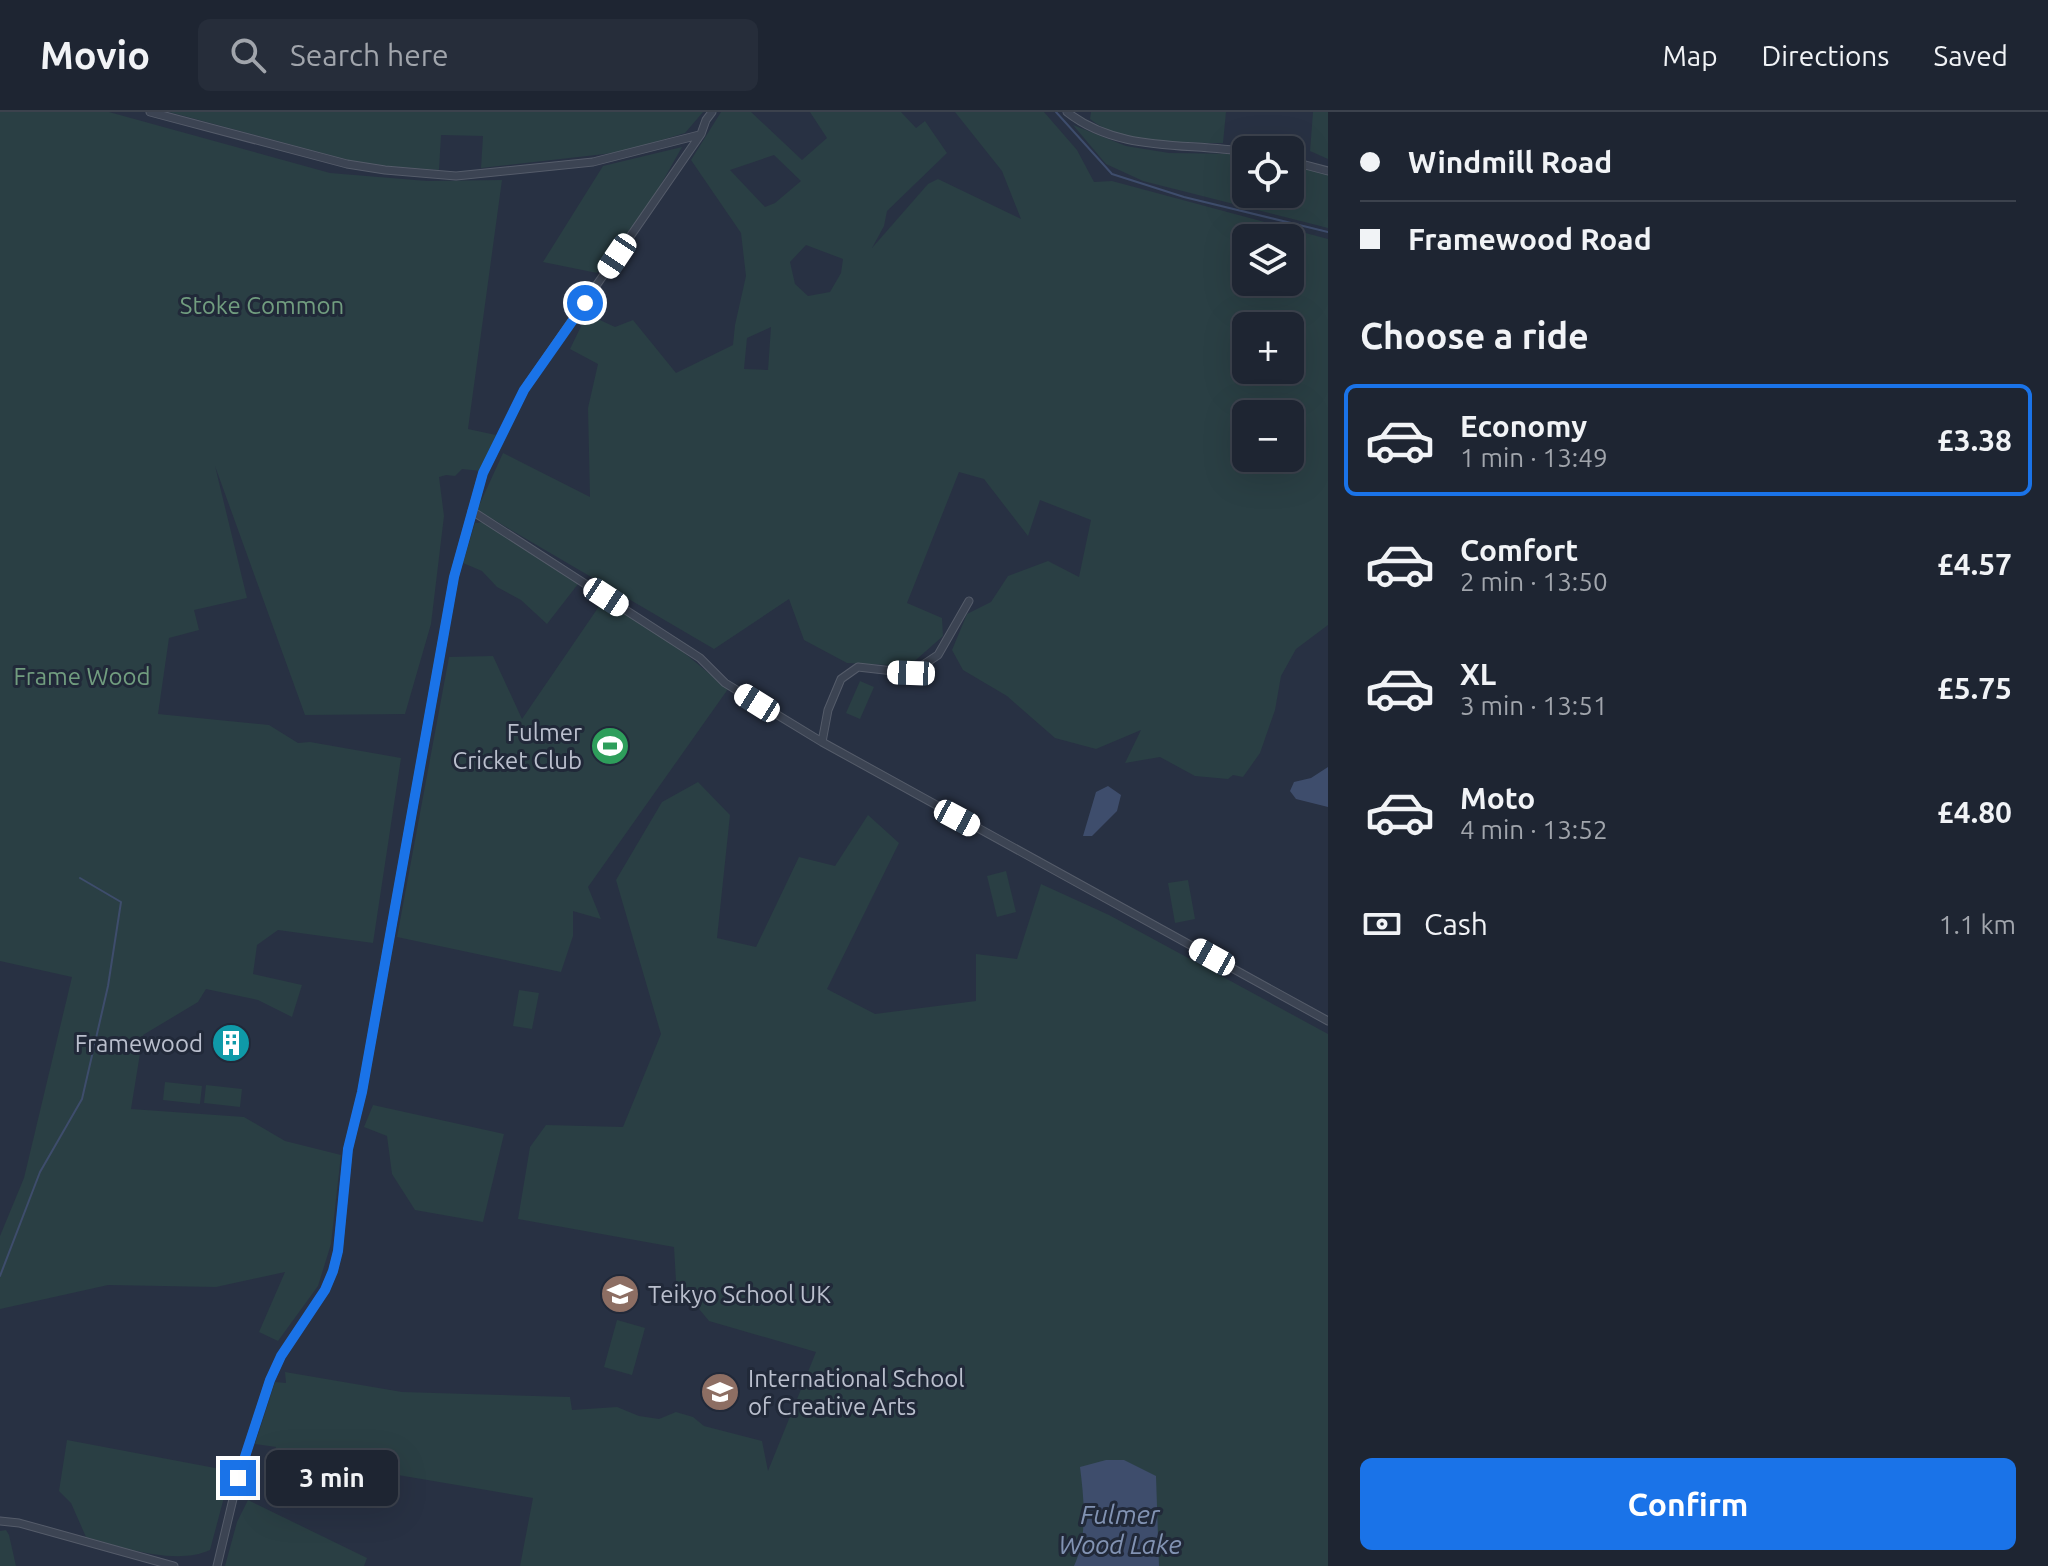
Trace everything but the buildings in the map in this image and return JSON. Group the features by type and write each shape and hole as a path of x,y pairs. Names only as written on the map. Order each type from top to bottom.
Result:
{"street":[{"path":"150,112 347,164 456,176 593,162 701,134"},
{"path":"217,1566 238,1478 270,1380 281,1356 325,1290 338,1251 348,1149 362,1092 454,577 483,473 524,390 701,134 712,112"},
{"path":"1067,112 1103,132 1132,140 1161,146 1232,150"},
{"path":"1304,165 1328,171"},
{"path":"472,511 700,658 725,683 822,742 1328,1021"},
{"path":"822,742 828,710 841,679 858,667 911,673 938,655 969,601"},
{"path":"0,1521 19,1523 174,1566"}],"green space":[{"path":"0,112 109,112 330,173 427,181 502,180 468,429 496,435 481,471 462,469 455,476 439,477 444,516 431,624 405,714 305,715 215,466 247,598 194,610 199,630 169,638 158,714 269,725 298,743 310,742 401,758 373,943 278,930 257,945 253,974 302,985 292,1017 258,1000 206,989 198,1002 143,1035 131,1109 244,1117 285,1141 341,1155 331,1244 318,1286 278,1341 259,1332 285,1272 216,1287 108,1285 0,1309 0,1236 24,1178 72,977 0,961"},
{"path":"169,112 703,112 685,133 622,152 481,168 483,136 441,135 439,170 348,160"},
{"path":"721,112 751,112 802,160 827,138 810,112 901,112 916,128 925,121 947,153 887,211 884,226 872,248 928,184 938,179 1021,219 1002,171 955,112 1044,112 1077,150 1094,182 1112,181 1272,224 1232,224 1232,296 1304,296 1304,233 1328,239 1328,625 1296,649 1281,676 1275,710 1260,753 1243,777 1195,776 1160,757 1125,763 1141,730 1096,749 1055,738 1007,696 963,670 952,650 967,614 991,602 1008,576 1048,561 1079,577 1091,520 1040,500 1028,536 984,479 959,472 907,603 942,618 943,636 909,666 847,663 804,640 789,599 714,649 477,510 503,453 590,497 588,408 598,364 570,349 587,314 615,327 633,320 676,373 733,345 746,276 741,233 691,160","holes":["774,155 801,181 775,203 765,207 730,170","806,245 843,259 841,273 830,292 808,296 795,284 790,262","771,327 768,370 744,369 747,338"]},
{"path":"1091,112 1226,112 1223,143 1172,142 1135,137 1102,127 1090,119"},
{"path":"1313,112 1328,112 1328,159 1310,151"},
{"path":"1073,125 1126,146 1169,153 1232,154 1232,204 1143,181 1106,164"},
{"path":"682,147 642,218 597,273 543,262 603,166"},
{"path":"1304,166 1328,172 1328,228 1249,208 1304,208"},
{"path":"483,522 578,584 547,624 521,600 497,587 482,571 463,563 475,523"},
{"path":"604,599 677,647 728,689 588,887 601,919 573,911 573,936 561,972 397,937 449,657 493,656 522,719"},
{"path":"860,681 874,687 860,719 846,713"},
{"path":"698,782 730,815 717,938 756,947 799,857 835,866 868,815 899,843 827,989 875,1014 976,1001 976,954 1017,959 1041,884 1109,915 1328,1034 1328,1566 520,1566 533,1498 392,1474 378,1464 275,1450 276,1447 255,1444 275,1382 286,1383 285,1372 402,1392 570,1397 572,1410 617,1407 639,1416 659,1419 676,1412 693,1417 704,1426 762,1441 768,1471 816,1352 709,1321 676,1281 674,1247 518,1219 530,1147 546,1125 623,1127 661,1034 616,880 662,802"},
{"path":"1006,871 1016,912 997,917 987,876"},
{"path":"1188,880 1195,919 1175,923 1168,883"},
{"path":"519,990 539,993 532,1029 513,1026"},
{"path":"165,1082 202,1086 200,1104 163,1100"},
{"path":"206,1085 242,1089 240,1107 204,1103"},
{"path":"373,1105 504,1134 483,1222 415,1210 392,1174 387,1136 364,1127"},
{"path":"617,1320 645,1328 632,1375 604,1367"},
{"path":"67,1440 231,1471 210,1550 165,1556 86,1537 71,1503 59,1491"},
{"path":"248,1500 367,1558 364,1566 225,1566 237,1522"},
{"path":"6,1530 16,1566 0,1566 0,1531"}],"water":[{"path":"1328,767 1328,807 1296,799 1290,791 1294,782 1311,778"},
{"path":"1108,786 1121,795 1117,811 1092,836 1083,836 1096,792"},
{"name":"Fulmer Wood Lake","path":"1106,1460 1124,1460 1156,1476 1159,1566 1074,1566 1083,1530 1080,1467"}],"waterway":[{"path":"1056,112 1112,174 1184,197 1328,232"},
{"path":"0,1276 40,1172 82,1099 108,986 121,902 80,878"}],"place":[{"name":"Fulmer Cricket Club","path":"610,746"},
{"name":"Framewood","path":"231,1043"},
{"name":"Teikyo School UK","path":"620,1294"},
{"name":"International School of Creative Arts","path":"720,1392"}],"route":[{"path":"238,1478 270,1380 281,1356 325,1290 338,1251 348,1149 362,1092 454,577 483,473 524,390 585,303"}],"park label":[{"name":"Stoke Common","path":"262,305"},
{"name":"Frame Wood","path":"82,676"}]}
